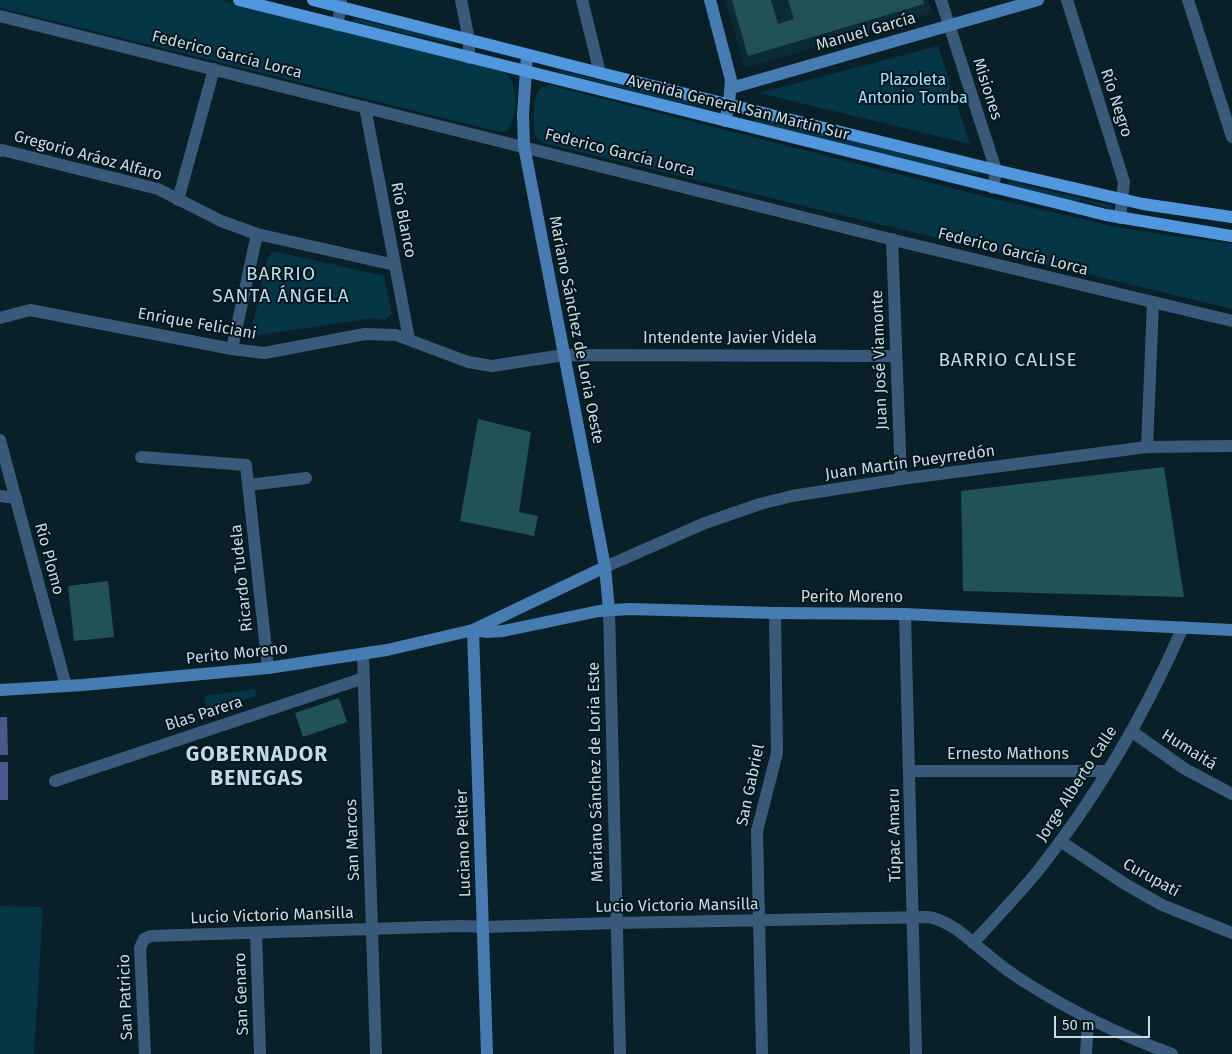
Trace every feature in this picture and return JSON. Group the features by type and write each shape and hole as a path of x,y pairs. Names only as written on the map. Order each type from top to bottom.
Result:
{"main road":[{"name":"Avenida General San Martín Sur","path":"239,0 1120,218 1232,236"},
{"name":"Avenida General San Martín Sur","path":"313,0 341,4 527,55 1123,200 1232,217"}],"street":[{"path":"461,0 470,40 468,58"},
{"path":"582,0 600,73"},
{"path":"710,0 729,71 731,88 725,121"},
{"name":"Misiones","path":"942,0 996,170 994,188"},
{"name":"Manuel García","path":"731,88 1038,0"},
{"name":"Río Negro","path":"1067,0 1124,182 1120,218"},
{"path":"1188,0 1232,137"},
{"path":"337,25 341,4"},
{"name":"Federico García Lorca","path":"0,16 892,239 1232,321"},
{"name":"Mariano Sánchez de Loria Oeste","path":"527,55 523,115 524,146 606,567 610,610"},
{"path":"178,200 214,69"},
{"name":"Río Blanco","path":"365,107 409,339"},
{"name":"Gregorio Aráoz Alfaro","path":"0,151 158,189 221,222 257,234 395,265"},
{"path":"232,349 257,234"},
{"name":"Juan José Viamonte","path":"892,239 901,480"},
{"path":"1147,447 1153,303"},
{"name":"Enrique Feliciani","path":"0,318 30,310 232,349 270,352 365,334 389,334 409,339 468,362 492,366 564,355"},
{"name":"Intendente Javier Videla","path":"564,355 896,356"},
{"name":"Río Plomo","path":"0,440 66,686"},
{"name":"Juan Martín Pueyrredón","path":"606,567 706,523 760,504 792,496 1147,447 1232,446"},
{"name":"Ricardo Tudela","path":"141,458 246,465 268,668"},
{"path":"249,485 306,478"},
{"path":"0,496 16,498"},
{"name":"Perito Moreno","path":"0,690 268,668 363,655 432,641 473,630 606,567"},
{"name":"Perito Moreno","path":"473,630 486,632 503,631 610,610 905,614 1232,630"},
{"name":"Mariano Sánchez de Loria Este","path":"610,610 620,1054"},
{"name":"San Gabriel","path":"762,1054 756,831 777,753 775,613"},
{"name":"Túpac Amaru","path":"905,614 916,1054"},
{"name":"Jorge Alberto Calle","path":"973,943 1017,895 1060,841 1131,731 1154,690 1182,627"},
{"name":"Luciano Peltier","path":"473,630 488,1054"},
{"name":"San Marcos","path":"363,655 376,1054"},
{"name":"Blas Parera","path":"55,781 364,678"},
{"name":"Humaitá","path":"1131,731 1185,769 1232,794"},
{"name":"Ernesto Mathons","path":"909,771 1106,771"},
{"name":"Curupatí","path":"1060,841 1125,884 1154,900 1185,915 1232,933"},
{"name":"Lucio Victorio Mansilla","path":"144,939 151,936 460,926 928,917 940,919 952,926 1023,981 1088,1020 1172,1054"},
{"name":"San Genaro","path":"256,933 260,1054"},
{"name":"San Patricio","path":"144,939 140,948 144,1054"},
{"path":"1086,1054 1088,1020"}],"shaded area":[{"path":"725,0 928,0 932,13 745,68"}],"green space":[{"path":"0,0 219,0 499,70 508,76 513,86 515,93 514,114 506,131 500,132 0,8"},
{"path":"353,18 452,41 452,44 353,22"},
{"name":"Plazoleta Antonio Tomba","path":"938,46 970,144 759,93"},
{"path":"560,70 713,106 712,109 678,102 558,72"},
{"path":"549,85 987,197 1116,227 1232,244 1232,309 543,143 534,132 534,104 538,92 543,87"},
{"path":"756,117 979,172 978,175 948,167 945,169 754,122"},
{"path":"1009,181 1112,206 1111,209 1081,200 1078,202 1008,185"},
{"path":"273,251 384,276 392,314 385,320 374,318 259,335 254,334 252,328 267,260"},
{"path":"255,689 256,696 207,713 204,696"},
{"path":"0,906 43,907 34,1054 0,1054"}],"water":[{"path":"0,717 7,717 8,755 0,755"},
{"path":"0,762 8,762 8,800 0,800"}],"building":[{"path":"732,0 771,0 778,24 794,19 788,0 923,0 924,4 748,56"},
{"path":"478,419 531,432 519,512 538,516 534,536 460,521"},
{"path":"1164,467 1184,597 963,591 961,491"},
{"path":"108,581 114,637 74,641 68,586"},
{"path":"339,698 347,722 303,737 295,713"}],"district":[{"name":"BARRIO SANTA ÁNGELA","path":"281,286"},
{"name":"BARRIO CALISE","path":"1008,361"},
{"name":"GOBERNADOR BENEGAS","path":"257,767"}]}
